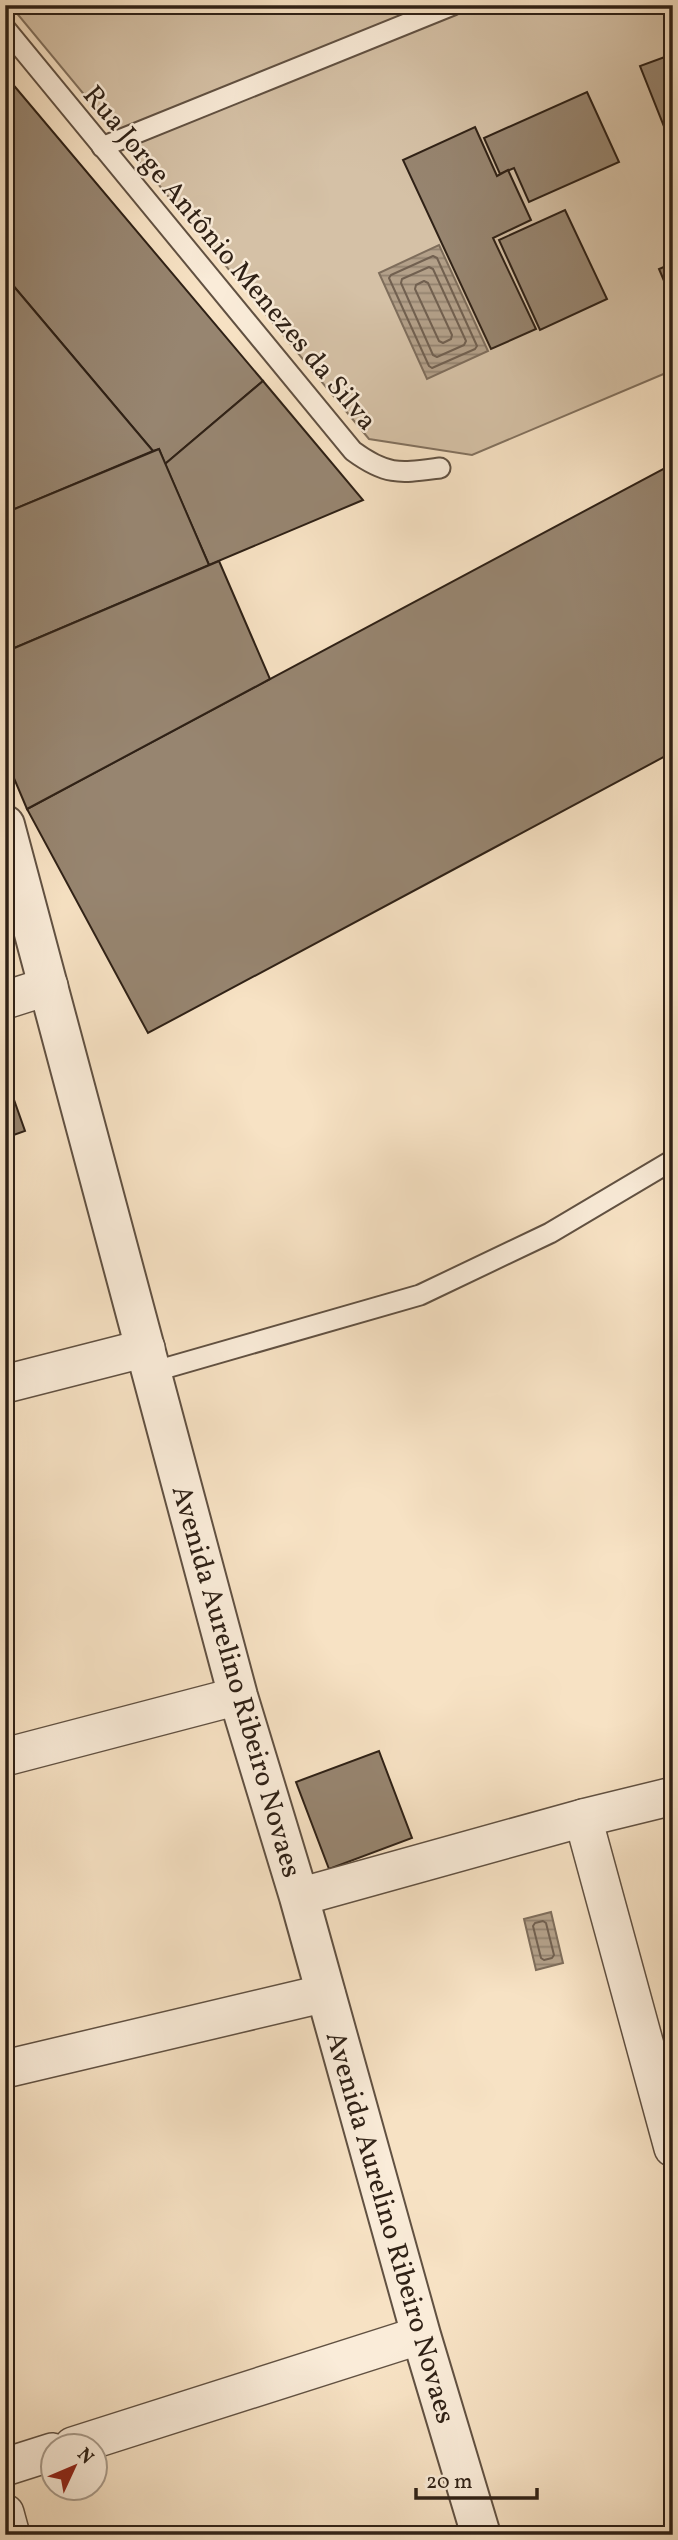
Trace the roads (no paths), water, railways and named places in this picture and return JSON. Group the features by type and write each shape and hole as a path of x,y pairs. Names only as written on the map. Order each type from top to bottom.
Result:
{"street":[{"name":"Avenida Aurelino Ribeiro Novaes","path":"5,825 238,1696 299,1897 421,2335 481,2535"},
{"path":"5,1000 50,986"},
{"path":"5,1384 149,1360"},
{"path":"5,1757 238,1696"},
{"path":"299,1897 583,1818 673,1796"},
{"path":"583,1818 673,2148"},
{"path":"5,2069 326,1993"},
{"path":"108,2434 421,2335"},
{"path":"5,2467 38,2456"},
{"path":"5,2513 11,2535"}],"lane":[{"path":"102,147 453,5"},
{"name":"Rua Jorge Antônio Menezes da Silva","path":"5,28 353,451 374,467 405,473 440,468"},
{"path":"149,1360 328,1323 419,1295 550,1233 673,1160"}],"water":[{"path":"439,245 488,351 427,379 379,273"},
{"path":"551,1912 563,1963 536,1970 524,1919"}]}
